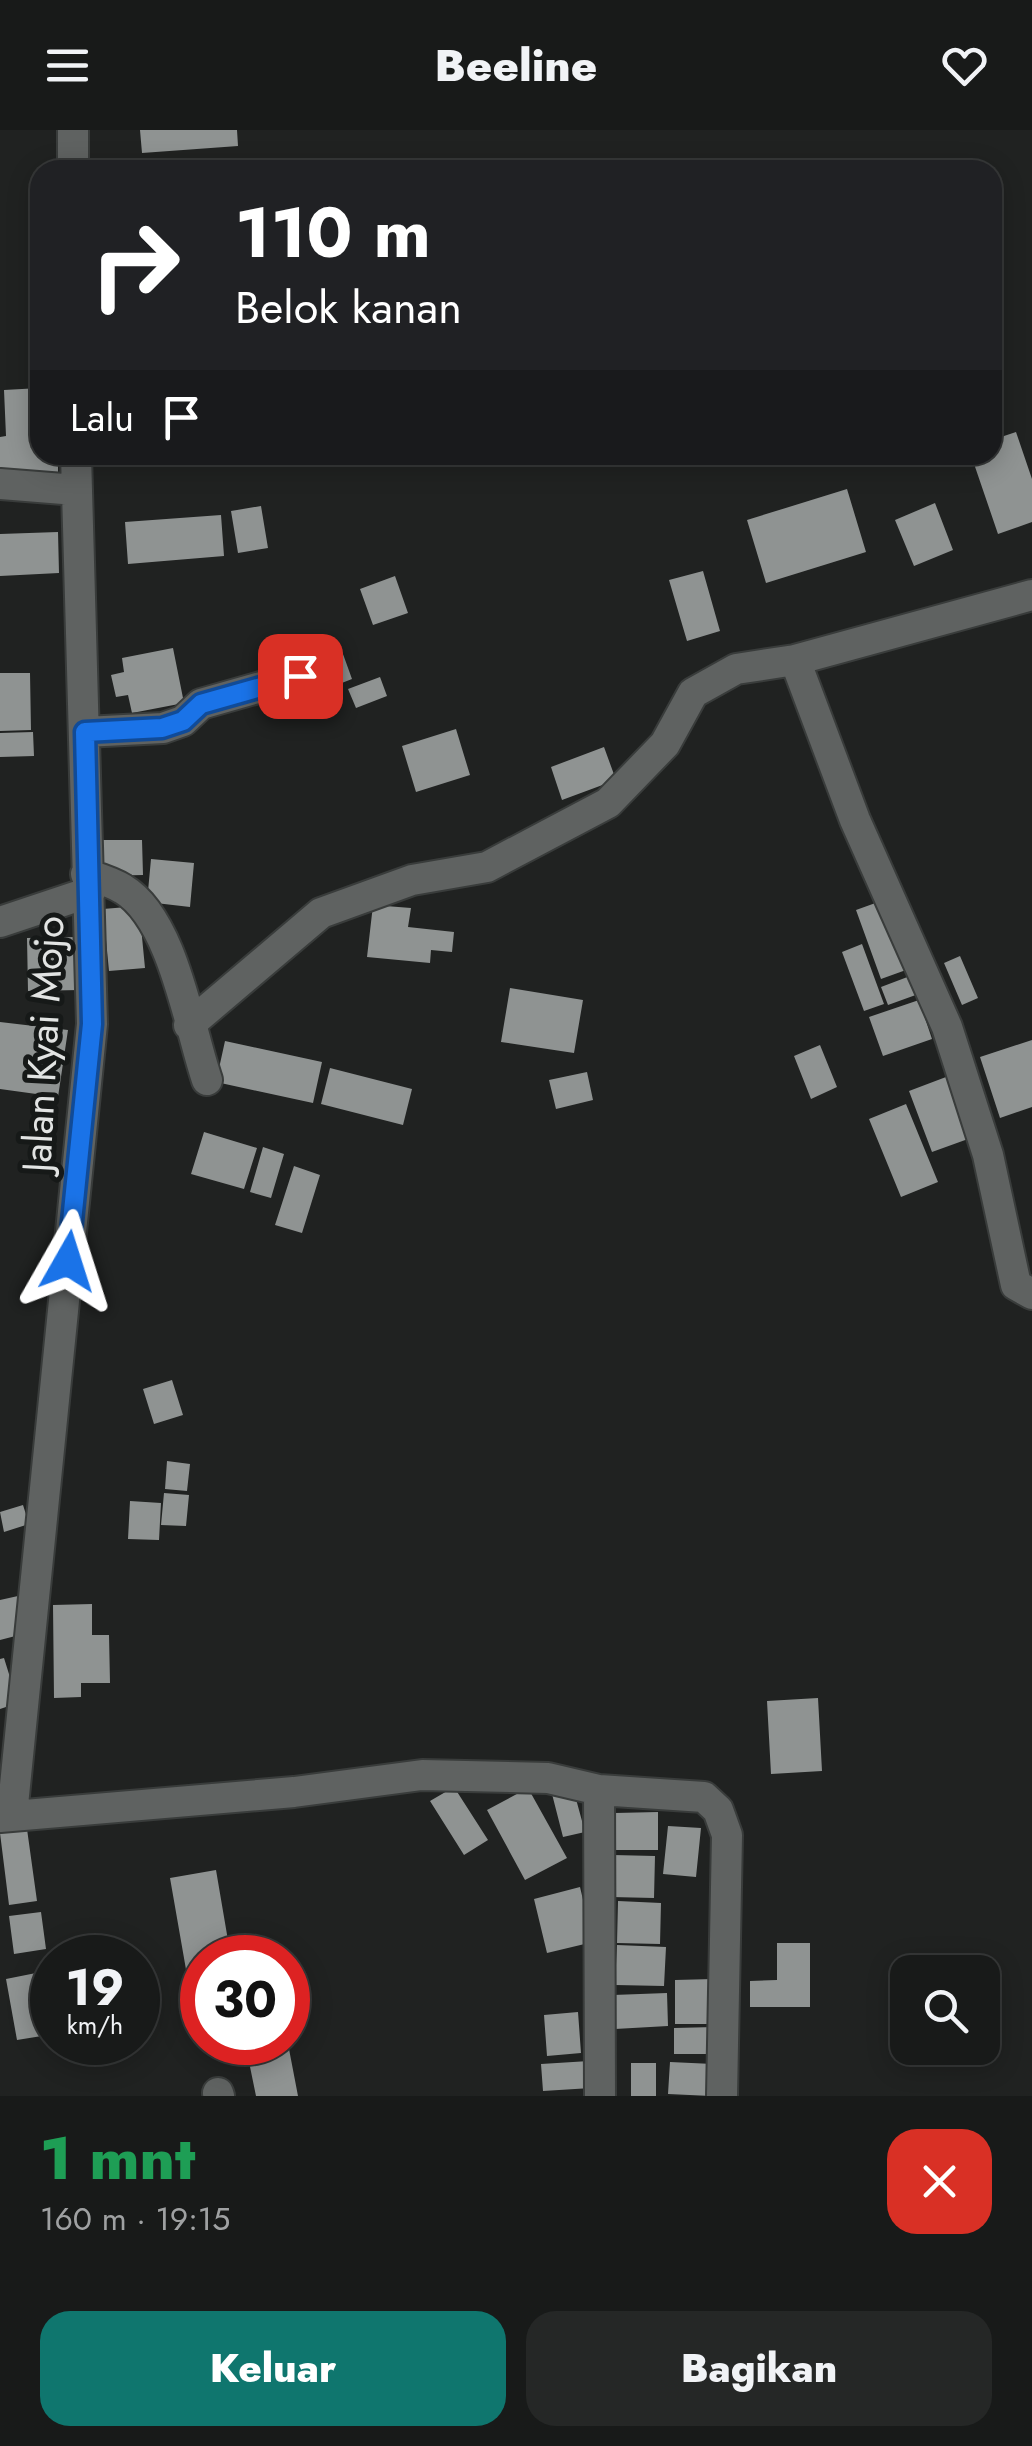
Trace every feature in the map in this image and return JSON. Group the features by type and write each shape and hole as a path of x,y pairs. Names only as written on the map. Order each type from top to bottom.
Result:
{"street":[{"path":"73,130 73,160"},
{"name":"Jalan Kyai Mojo","path":"6,1816 92,1024 76,465"},
{"path":"0,484 76,490"},
{"path":"189,1025 321,913 412,880 487,867 608,804 665,744 693,693 736,669 795,660 1032,595"},
{"path":"795,660 855,820 947,1026 988,1156 1016,1286 1032,1294"},
{"path":"85,732 162,728 183,721 201,704 300,676"},
{"path":"0,922 88,883 124,889 144,906 161,934 207,1080"},
{"path":"6,1816 294,1792 422,1775 548,1778 598,1790 704,1797 718,1810 728,1835 722,2096"},
{"path":"598,1790 600,2096"}],"building":[{"path":"140,130 237,130 238,146 142,153"},
{"path":"30,389 30,465 58,465 58,474 0,476 0,437 6,436 4,390"},
{"path":"1016,432 1032,479 1032,522 998,534 974,465 1002,465 1002,437"},
{"path":"847,489 866,552 766,583 747,520"},
{"path":"935,503 953,550 914,566 895,520"},
{"path":"261,506 268,548 238,553 231,511"},
{"path":"221,515 224,556 128,564 125,522"},
{"path":"58,532 59,573 0,576 0,534"},
{"path":"703,571 720,631 687,641 669,580"},
{"path":"395,576 408,613 373,625 360,589"},
{"path":"339,643 352,679 329,688 316,651"},
{"path":"173,648 184,703 132,713 128,695 116,697 111,675 124,672 122,658"},
{"path":"0,673 30,673 31,730 0,731"},
{"path":"380,677 387,696 356,708 348,689"},
{"path":"456,729 470,775 416,792 402,746"},
{"path":"33,732 34,756 0,757 0,733"},
{"path":"604,747 616,780 562,800 551,767"},
{"path":"99,840 142,840 143,875 100,876"},
{"path":"151,859 194,863 190,907 147,902"},
{"path":"881,901 906,970 881,979 856,910"},
{"path":"373,905 411,908 408,927 454,932 452,952 431,950 430,963 367,957"},
{"path":"139,906 145,968 109,971 103,909"},
{"path":"79,937 80,990 28,991 27,938"},
{"path":"862,944 884,1004 864,1011 842,952"},
{"path":"960,956 978,998 962,1005 944,963"},
{"path":"918,973 924,992 888,1005 881,987"},
{"path":"510,988 583,1000 574,1053 501,1042"},
{"path":"919,1000 932,1039 883,1056 869,1017"},
{"path":"0,1022 68,1030 58,1097 0,1089"},
{"path":"1032,1040 1032,1107 1000,1118 980,1057"},
{"path":"225,1041 322,1062 313,1103 216,1082"},
{"path":"820,1045 837,1087 811,1099 794,1056"},
{"path":"330,1068 412,1089 403,1125 321,1104"},
{"path":"587,1072 593,1100 556,1109 549,1080"},
{"path":"946,1077 968,1139 932,1152 909,1091"},
{"path":"906,1104 938,1182 901,1197 869,1119"},
{"path":"204,1132 257,1148 244,1189 191,1174"},
{"path":"263,1147 284,1154 271,1198 250,1192"},
{"path":"294,1166 320,1175 302,1233 275,1225"},
{"path":"172,1380 183,1415 154,1424 143,1389"},
{"path":"167,1461 190,1464 187,1491 165,1489"},
{"path":"164,1493 189,1495 186,1526 161,1525"},
{"path":"130,1501 161,1503 159,1540 128,1539"},
{"path":"23,1505 29,1524 4,1532 0,1512"},
{"path":"18,1596 27,1633 0,1640 0,1600"},
{"path":"92,1604 92,1635 109,1635 110,1683 81,1683 81,1697 54,1698 53,1605"},
{"path":"4,1658 18,1703 0,1709 0,1659"},
{"path":"818,1698 822,1771 771,1774 767,1701"},
{"path":"454,1787 488,1840 464,1855 430,1801"},
{"path":"528,1788 567,1858 525,1880 487,1810"},
{"path":"573,1788 585,1832 563,1837 552,1794"},
{"path":"658,1812 658,1850 615,1850 615,1813"},
{"path":"668,1826 701,1828 696,1877 663,1874"},
{"path":"27,1829 37,1901 9,1905 0,1833"},
{"path":"613,1855 655,1856 654,1898 611,1897"},
{"path":"216,1870 227,1935 180,1935 170,1878"},
{"path":"580,1887 593,1942 547,1953 534,1899"},
{"path":"618,1901 661,1903 660,1944 617,1943"},
{"path":"41,1912 44,1935 30,1935 30,1952 14,1954 9,1916"},
{"path":"777,1943 810,1943 810,2007 750,2007 750,1981 777,1980"},
{"path":"617,1945 666,1947 664,1986 615,1985"},
{"path":"30,1974 30,2038 17,2040 6,1979"},
{"path":"713,1979 713,2024 675,2024 675,1980"},
{"path":"667,1993 668,2026 615,2029 613,1995"},
{"path":"578,2012 581,2053 547,2056 544,2015"},
{"path":"715,2027 715,2054 674,2054 674,2028"},
{"path":"589,2061 591,2088 543,2091 541,2064"},
{"path":"670,2062 713,2064 711,2096 668,2094"},
{"path":"631,2063 656,2063 656,2096 631,2096"},
{"path":"250,2065 292,2065 298,2096 256,2096"}],"route":[{"path":"68,1261 92,1024 85,732 162,728 183,721 201,704 300,676"}]}
